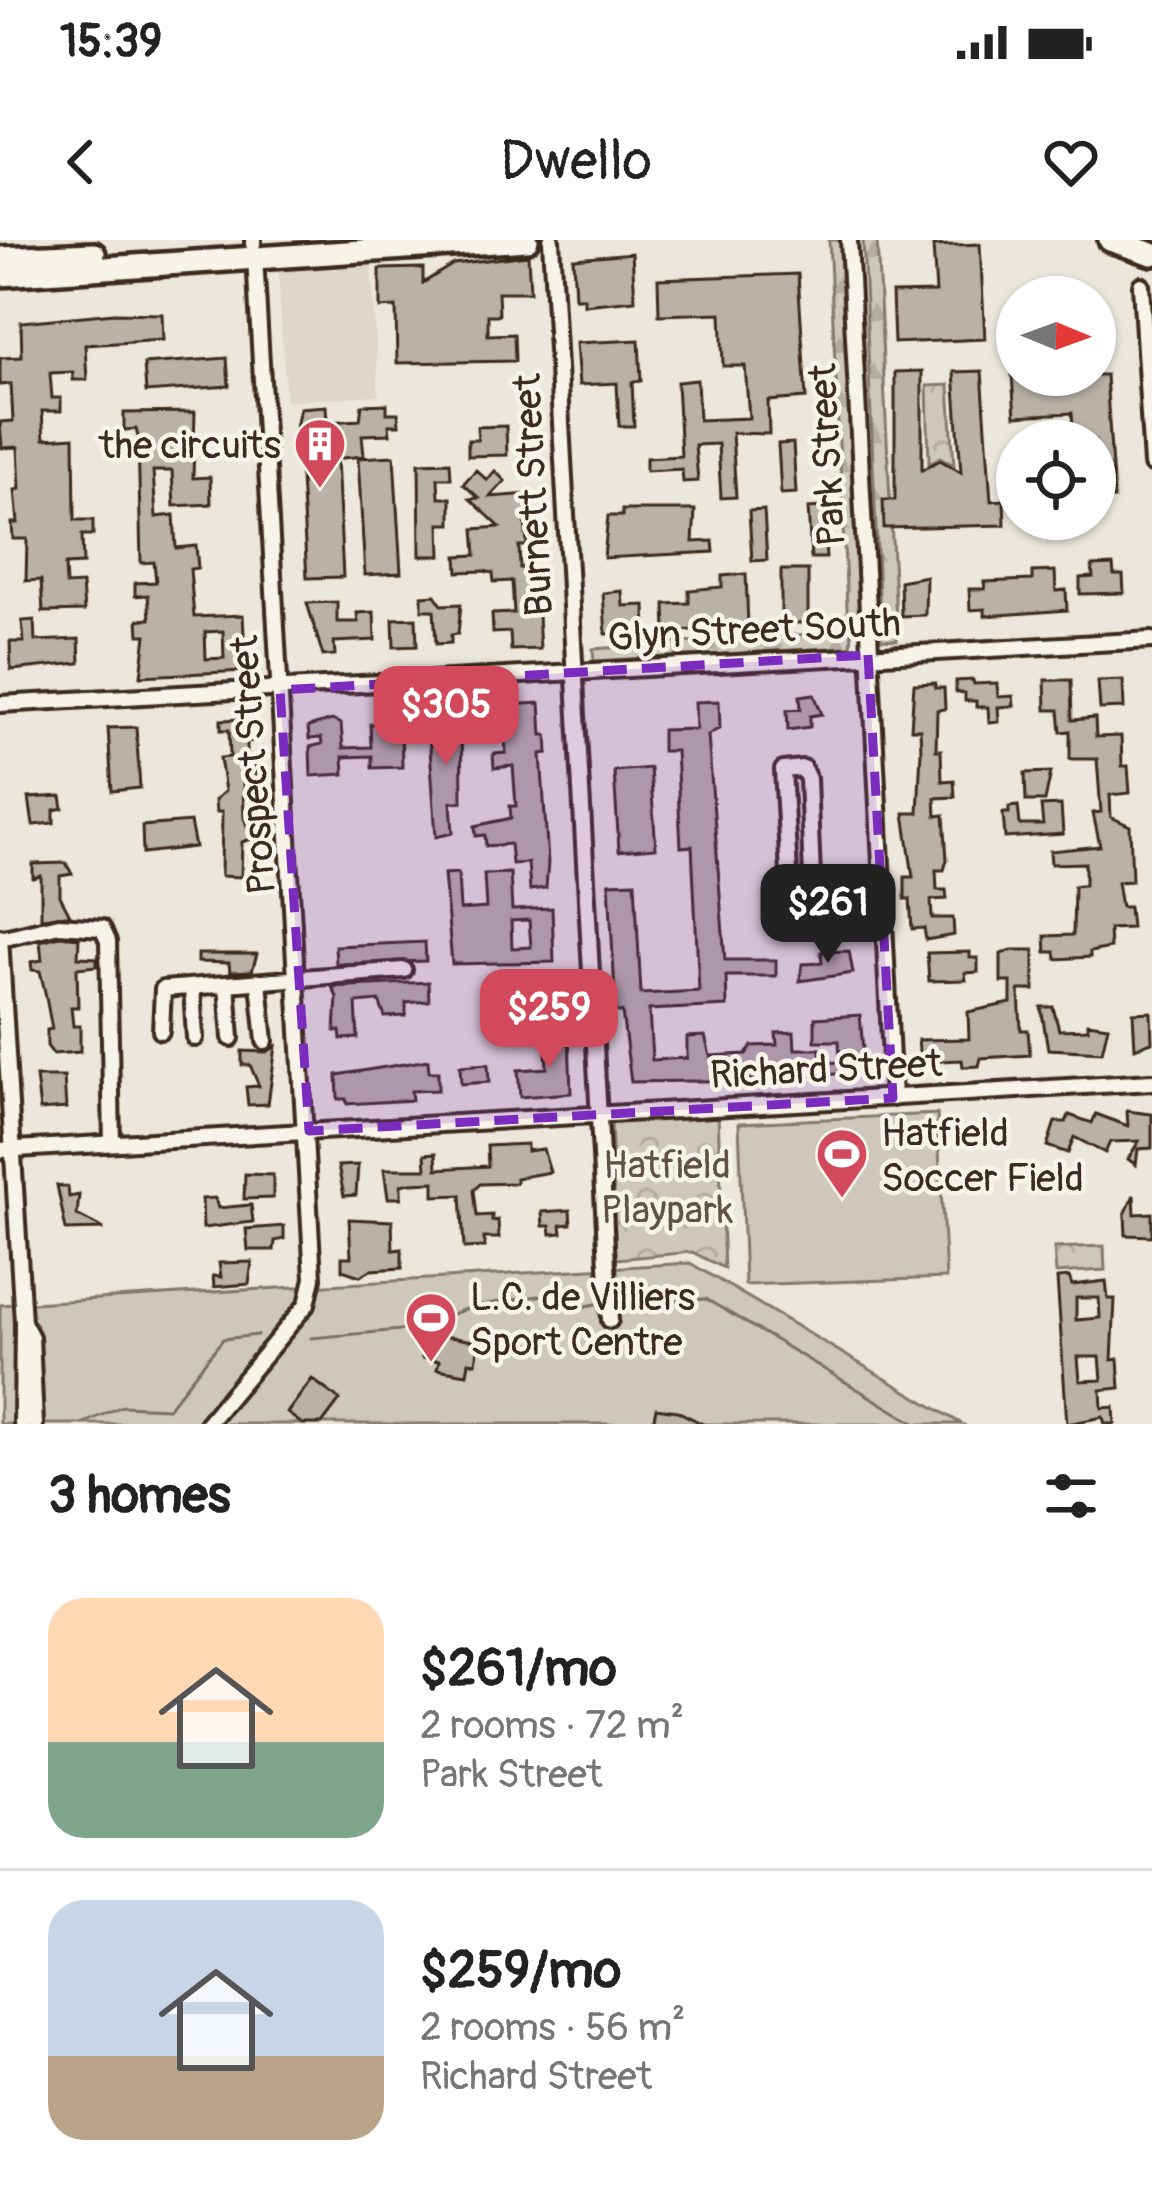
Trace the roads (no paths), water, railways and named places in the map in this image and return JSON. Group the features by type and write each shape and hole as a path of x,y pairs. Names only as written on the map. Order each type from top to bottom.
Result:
{"main road":[{"path":"0,275 316,240"},
{"path":"0,258 527,240"},
{"path":"1110,240 1152,254"},
{"path":"1142,240 1152,245"}],"street":[{"name":"Burnett Street","path":"550,240 610,1320"},
{"name":"Park Street","path":"849,240 893,1098"},
{"name":"Prospect Street","path":"207,1424 307,1304 314,1270 254,247"},
{"path":"1141,285 1152,464"},
{"name":"Glyn Street South","path":"0,704 1152,640"},
{"path":"813,902 808,779 802,768 788,767 783,770 794,902 813,902 882,899"},
{"path":"22,1424 22,1322 7,1150 0,938 59,925 101,928 108,940 112,1143"},
{"path":"160,1031 160,992 404,970"},
{"path":"259,983 265,1040"},
{"path":"227,985 231,1038"},
{"path":"191,987 195,1038"},
{"name":"Richard Street","path":"7,1150 1152,1082"},
{"path":"22,1322 31,1337 35,1424"}],"waterway":[{"path":"311,1338 412,1329 474,1306 551,1294 581,1307 606,1302"},
{"path":"616,1302 706,1299 916,1424"},
{"path":"82,1424 122,1406 168,1408 223,1339 257,1335"}],"place":[{"name":"the circuits","path":"320,490"},
{"name":"Hatfield Soccer Field","path":"842,1200"},
{"name":"L.C. de Villiers Sport Centre","path":"431,1364"}],"park label":[{"name":"Hatfield Playpark","path":"667,1186"}]}
